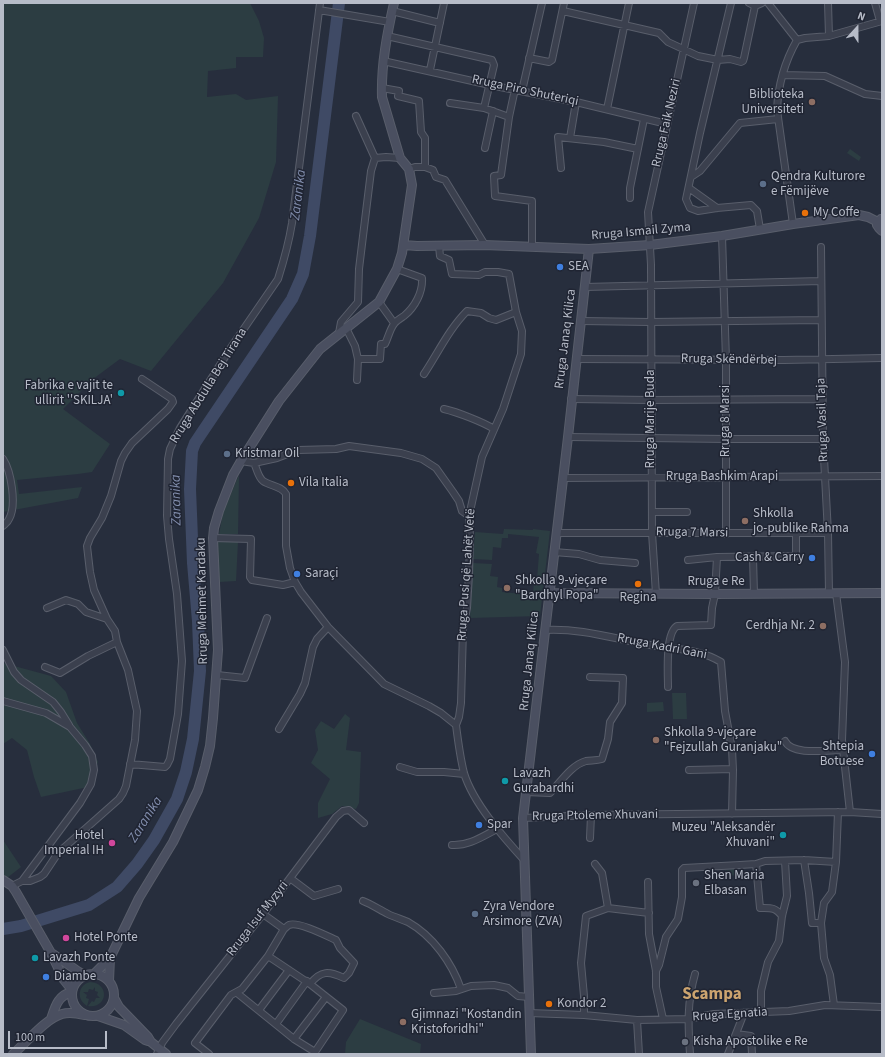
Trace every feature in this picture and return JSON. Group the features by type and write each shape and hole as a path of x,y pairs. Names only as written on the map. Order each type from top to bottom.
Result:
{"main road":[{"name":"Rruga Mehmet Kardaku","path":"94,974 110,958 139,898 173,842 198,790 205,767 210,746 218,650 213,538 219,511 233,475 279,401 295,380 320,349 379,302 397,269 404,245 412,185 409,170 400,158 382,97 383,61 386,36 393,7"},
{"name":"Rruga Ismail Zyma","path":"404,245 485,245 588,248 650,245 722,236 859,215 880,220"},
{"path":"880,220 878,227 882,231"},
{"name":"Rruga Janaq Kilica","path":"531,1054 523,818 568,437 588,248"},
{"name":"Rruga e Re","path":"549,593 882,593"},
{"path":"3,880 14,889 51,953 64,980 72,991"},
{"path":"51,953 78,972 85,975 94,974 102,976 109,981 113,987 114,998 119,1007 148,1037 158,1051 166,1054"},
{"name":"Rruga Mehmet Kardaku","path":"109,981 110,958"},
{"path":"85,975 76,982 72,991 73,1003 80,1012 85,1015"},
{"path":"51,1019 64,980"},
{"path":"57,1002 63,995 72,991"},
{"path":"98,1016 109,1009 114,998"},
{"path":"14,1054 51,1019 69,1013 98,1016 124,1025 145,1040 151,1042"}],"street":[{"name":"Rruga Abdulla Bej Tirana","path":"130,764 164,767 170,759 178,714 182,661 177,594 167,516 168,459 170,449 180,428 232,346 278,279 282,268 291,229 320,3"},
{"path":"430,70 444,3"},
{"path":"522,91 542,3"},
{"path":"529,58 549,62 552,60 564,3"},
{"path":"607,109 629,3"},
{"name":"Rruga Faik Neziri","path":"650,245 648,212 694,3"},
{"path":"731,3 686,198 690,208 698,211 751,205 757,211 760,229"},
{"path":"749,3 755,6 762,3"},
{"path":"768,3 797,40"},
{"path":"828,3 829,36"},
{"path":"793,224 777,110 778,93 792,49 797,40 829,36 881,21 876,3"},
{"path":"563,11 659,33 668,42 698,56 718,60 730,59 741,62 743,61 755,6"},
{"path":"393,7 440,23"},
{"path":"319,10 356,15 390,22"},
{"path":"386,36 492,60 494,65 484,108"},
{"name":"Rruga Piro Shuteriqi","path":"383,61 430,70 490,85 576,102 667,124"},
{"path":"783,75 824,76 865,94 882,96"},
{"path":"382,88 400,91 398,96 419,101 421,132 425,138 425,167"},
{"path":"515,89 509,117 501,175 494,176 495,196 532,201 532,247"},
{"path":"570,138 576,102"},
{"path":"450,103 484,108 509,117"},
{"path":"485,148 493,111"},
{"path":"356,116 375,158 371,171 359,269 358,302 341,322 343,331 355,346 358,359 357,380"},
{"path":"630,198 630,188 644,119"},
{"path":"691,177 700,171 740,123 778,119"},
{"path":"561,168 558,137 604,142 638,149"},
{"path":"375,158 400,158"},
{"path":"409,170 415,167 425,167 433,170 436,177 445,180 485,245"},
{"path":"689,188 717,208"},
{"name":"Rruga 8 Marsi","path":"722,236 726,322 726,534"},
{"name":"Rruga Marije Buda","path":"650,245 650,438 652,532 656,594"},
{"name":"Rruga Pusi që Lahët Vetë","path":"439,246 440,256 449,260 452,274 479,274 486,272 509,274 516,312 522,331 521,354 503,409 482,457 469,516 469,581 467,608 463,629 461,703 459,717 456,724 464,774 474,794 497,828 525,861"},
{"name":"Rruga Vasil Taja","path":"821,247 822,439 832,593 845,662 843,750 850,812"},
{"path":"358,359 380,359 381,344 385,344 394,323 405,315 415,304 422,278 418,275 397,269"},
{"path":"585,287 821,281"},
{"path":"379,302 394,323"},
{"path":"424,374 446,339 467,311 481,313 496,320 516,312"},
{"path":"581,321 726,322 821,320"},
{"name":"Rruga Skëndërbej","path":"576,359 822,360 882,358"},
{"path":"22,881 30,881 44,874 58,853 119,799 126,786 135,740 137,712 128,670 117,642 115,631 107,619 94,590 87,546 102,518 125,453 132,443 168,409 172,402 172,399 142,379"},
{"path":"571,399 822,399"},
{"path":"444,409 487,425 494,430"},
{"path":"568,437 822,439"},
{"path":"241,461 254,463 304,449 336,449 353,446 401,453 422,459 436,468 456,497 462,511 469,516"},
{"path":"3,459 9,472 13,506 9,519 3,526"},
{"path":"254,463 260,478 263,481 282,490 286,494 286,546 290,568 295,582 301,592 328,627 384,684 429,706 456,724"},
{"name":"Rruga Bashkim Arapi","path":"563,478 825,478 882,476"},
{"path":"652,512 687,512"},
{"name":"Rruga 7 Marsi","path":"556,533 828,533"},
{"path":"688,560 717,557 796,556 796,534"},
{"path":"213,538 249,538 251,540 250,577 252,580 283,585 295,582"},
{"path":"554,552 579,554 600,560 635,563"},
{"path":"753,556 754,594"},
{"path":"668,687 668,648 674,628 678,626 711,625 715,594 717,557"},
{"path":"47,608 66,600 78,604 86,612 107,619"},
{"path":"217,675 245,678 267,618"},
{"path":"279,729 305,683 313,647 317,639 328,627"},
{"name":"Rruga Kadri Gani","path":"545,630 583,631 639,643 692,651 715,658 721,662 725,711 732,749 732,814"},
{"path":"45,667 60,673 83,658 117,642"},
{"path":"3,650 14,672 22,680 54,702 70,727 92,756 94,770 91,784 80,802 22,881 14,889"},
{"path":"526,792 550,793 567,774 578,766 586,761 602,759 608,739 610,722 622,704 623,678 590,677"},
{"path":"3,700 46,713 70,727"},
{"path":"785,740 787,745 799,751 843,750"},
{"path":"400,767 417,772 439,771 464,774"},
{"path":"689,770 733,769"},
{"name":"Rruga Isuf Myzyri","path":"158,1051 176,1024 263,914 336,817 349,810 364,823"},
{"path":"834,1005 830,975 824,958 821,923 824,903 832,892 836,862 838,812"},
{"name":"Rruga Ptoleme Xhuvani","path":"523,818 591,815 838,812 882,814"},
{"path":"590,838 591,815"},
{"path":"452,845 460,846 466,844 497,828"},
{"path":"656,970 659,965 666,937 678,919 682,897 682,870 684,868 756,864 766,861 804,860 836,862"},
{"path":"804,860 812,923 821,923"},
{"path":"761,1012 761,991 768,962 779,941 782,916 787,896 785,861"},
{"path":"595,864 602,873 608,908"},
{"path":"756,864 760,908 771,908 777,910 782,916"},
{"path":"290,878 314,896 338,889"},
{"path":"648,882 649,934 656,970 656,987 663,1019"},
{"path":"363,901 407,922 423,933 441,952 456,976 461,989"},
{"path":"584,1015 580,963 586,916 608,908 649,913"},
{"path":"263,914 284,930"},
{"path":"209,1054 195,1043 231,995 242,989 268,956 284,930 289,925 306,928 336,940 340,948 354,963 349,973 344,978 329,973 322,974 315,978 308,983 276,1024"},
{"path":"237,993 294,1039 315,1052 343,1010 308,983 268,956"},
{"path":"259,1010 289,970"},
{"path":"690,1054 688,1019 690,989 695,974"},
{"path":"434,993 456,991 470,986 494,985 508,988 518,996 529,997"},
{"path":"294,1039 326,997"},
{"name":"Rruga Egnatia","path":"529,1013 584,1015 637,1020 688,1019 714,1014 789,1011 825,1005 882,1007"},
{"path":"728,1054 744,1013"},
{"path":"637,1020 639,1054"},
{"path":"736,1034 751,1036 752,1054"}],"shaded area":[{"path":"3,3 250,3 259,21 264,38 263,57 236,57 236,68 208,71 207,97 236,94 246,100 278,96 276,162 259,218 223,283 151,371 120,359 93,379 63,409 110,444 92,472 17,480 19,494 82,487 78,498 3,512"},
{"path":"850,149 861,157 859,161 847,153"},
{"path":"239,476 238,534 219,534 223,513"},
{"path":"504,529 533,529 550,531 540,616 470,618 473,563 492,564 490,576 498,577 497,587 502,588 502,592 533,595 534,579 537,579 539,554 536,553 539,537 508,534 508,538 502,538 501,548 493,547 492,560 473,559 475,532 503,534"},
{"path":"218,542 238,542 236,581 219,582"},
{"path":"3,663 51,676 66,692 77,723 90,744 98,762 88,787 41,797 27,750 12,738 3,744"},
{"path":"672,693 686,693 687,719 673,719"},
{"path":"663,702 664,711 647,712 647,703"},
{"path":"345,714 350,718 346,750 361,752 359,803 356,809 342,806 332,814 318,818 318,803 330,779 311,763 318,750 315,730 321,721 334,729"},
{"path":"3,840 21,867 7,878 3,875"},
{"path":"737,869 738,875 725,876 725,870"},
{"path":"90,982 96,983 103,991 103,1000 100,1004 95,1006 88,1006 92,1001 94,1002 96,998 100,998 97,995 98,992 95,991 95,987 93,990 89,989 88,992 83,992 87,995 86,998 89,999 87,1006 83,1003 80,996 83,986"},
{"path":"360,1019 421,1044 420,1054 345,1054 346,1042"}],"waterway":[{"name":"Zaranika","path":"3,929 21,926 89,905 117,887 137,864 154,840 177,799 186,772 193,739 200,671 190,489 192,451 195,443 292,299 303,274 310,236 339,3"}],"place":[{"name":"Biblioteka Universiteti","path":"812,102"},
{"name":"Qendra Kulturore e Fëmijëve","path":"763,184"},
{"name":"My Coffe","path":"805,213"},
{"name":"SEA","path":"560,267"},
{"name":"Fabrika e vajit te ullirit ''SKILJA'","path":"121,393"},
{"name":"Kristmar Oil","path":"227,454"},
{"name":"Vila Italia","path":"291,483"},
{"name":"Shkolla jo-publike Rahma","path":"745,521"},
{"name":"Cash & Carry","path":"812,558"},
{"name":"Saraçi","path":"297,574"},
{"name":"Regina","path":"638,584"},
{"name":"Shkolla 9-vjeçare \"Bardhyl Popa\"","path":"507,588"},
{"name":"Cerdhja Nr. 2","path":"823,626"},
{"name":"Shkolla 9-vjeçare \"Fejzullah Guranjaku\"","path":"656,740"},
{"name":"Shtepia Botuese","path":"872,754"},
{"name":"Lavazh Gurabardhi","path":"505,781"},
{"name":"Spar","path":"479,825"},
{"name":"Muzeu \"Aleksandër Xhuvani\"","path":"783,835"},
{"name":"Hotel Imperial IH","path":"112,843"},
{"name":"Shen Maria Elbasan","path":"696,883"},
{"name":"Zyra Vendore Arsimore (ZVA)","path":"475,914"},
{"name":"Hotel Ponte","path":"66,938"},
{"name":"Lavazh Ponte","path":"35,958"},
{"name":"Diambe","path":"46,977"},
{"name":"Kondor 2","path":"549,1004"},
{"name":"Gjimnazi \"Kostandin Kristoforidhi\"","path":"403,1022"},
{"name":"Kisha Apostolike e Re","path":"685,1042"}],"district":[{"name":"Scampa","path":"712,995"}]}
